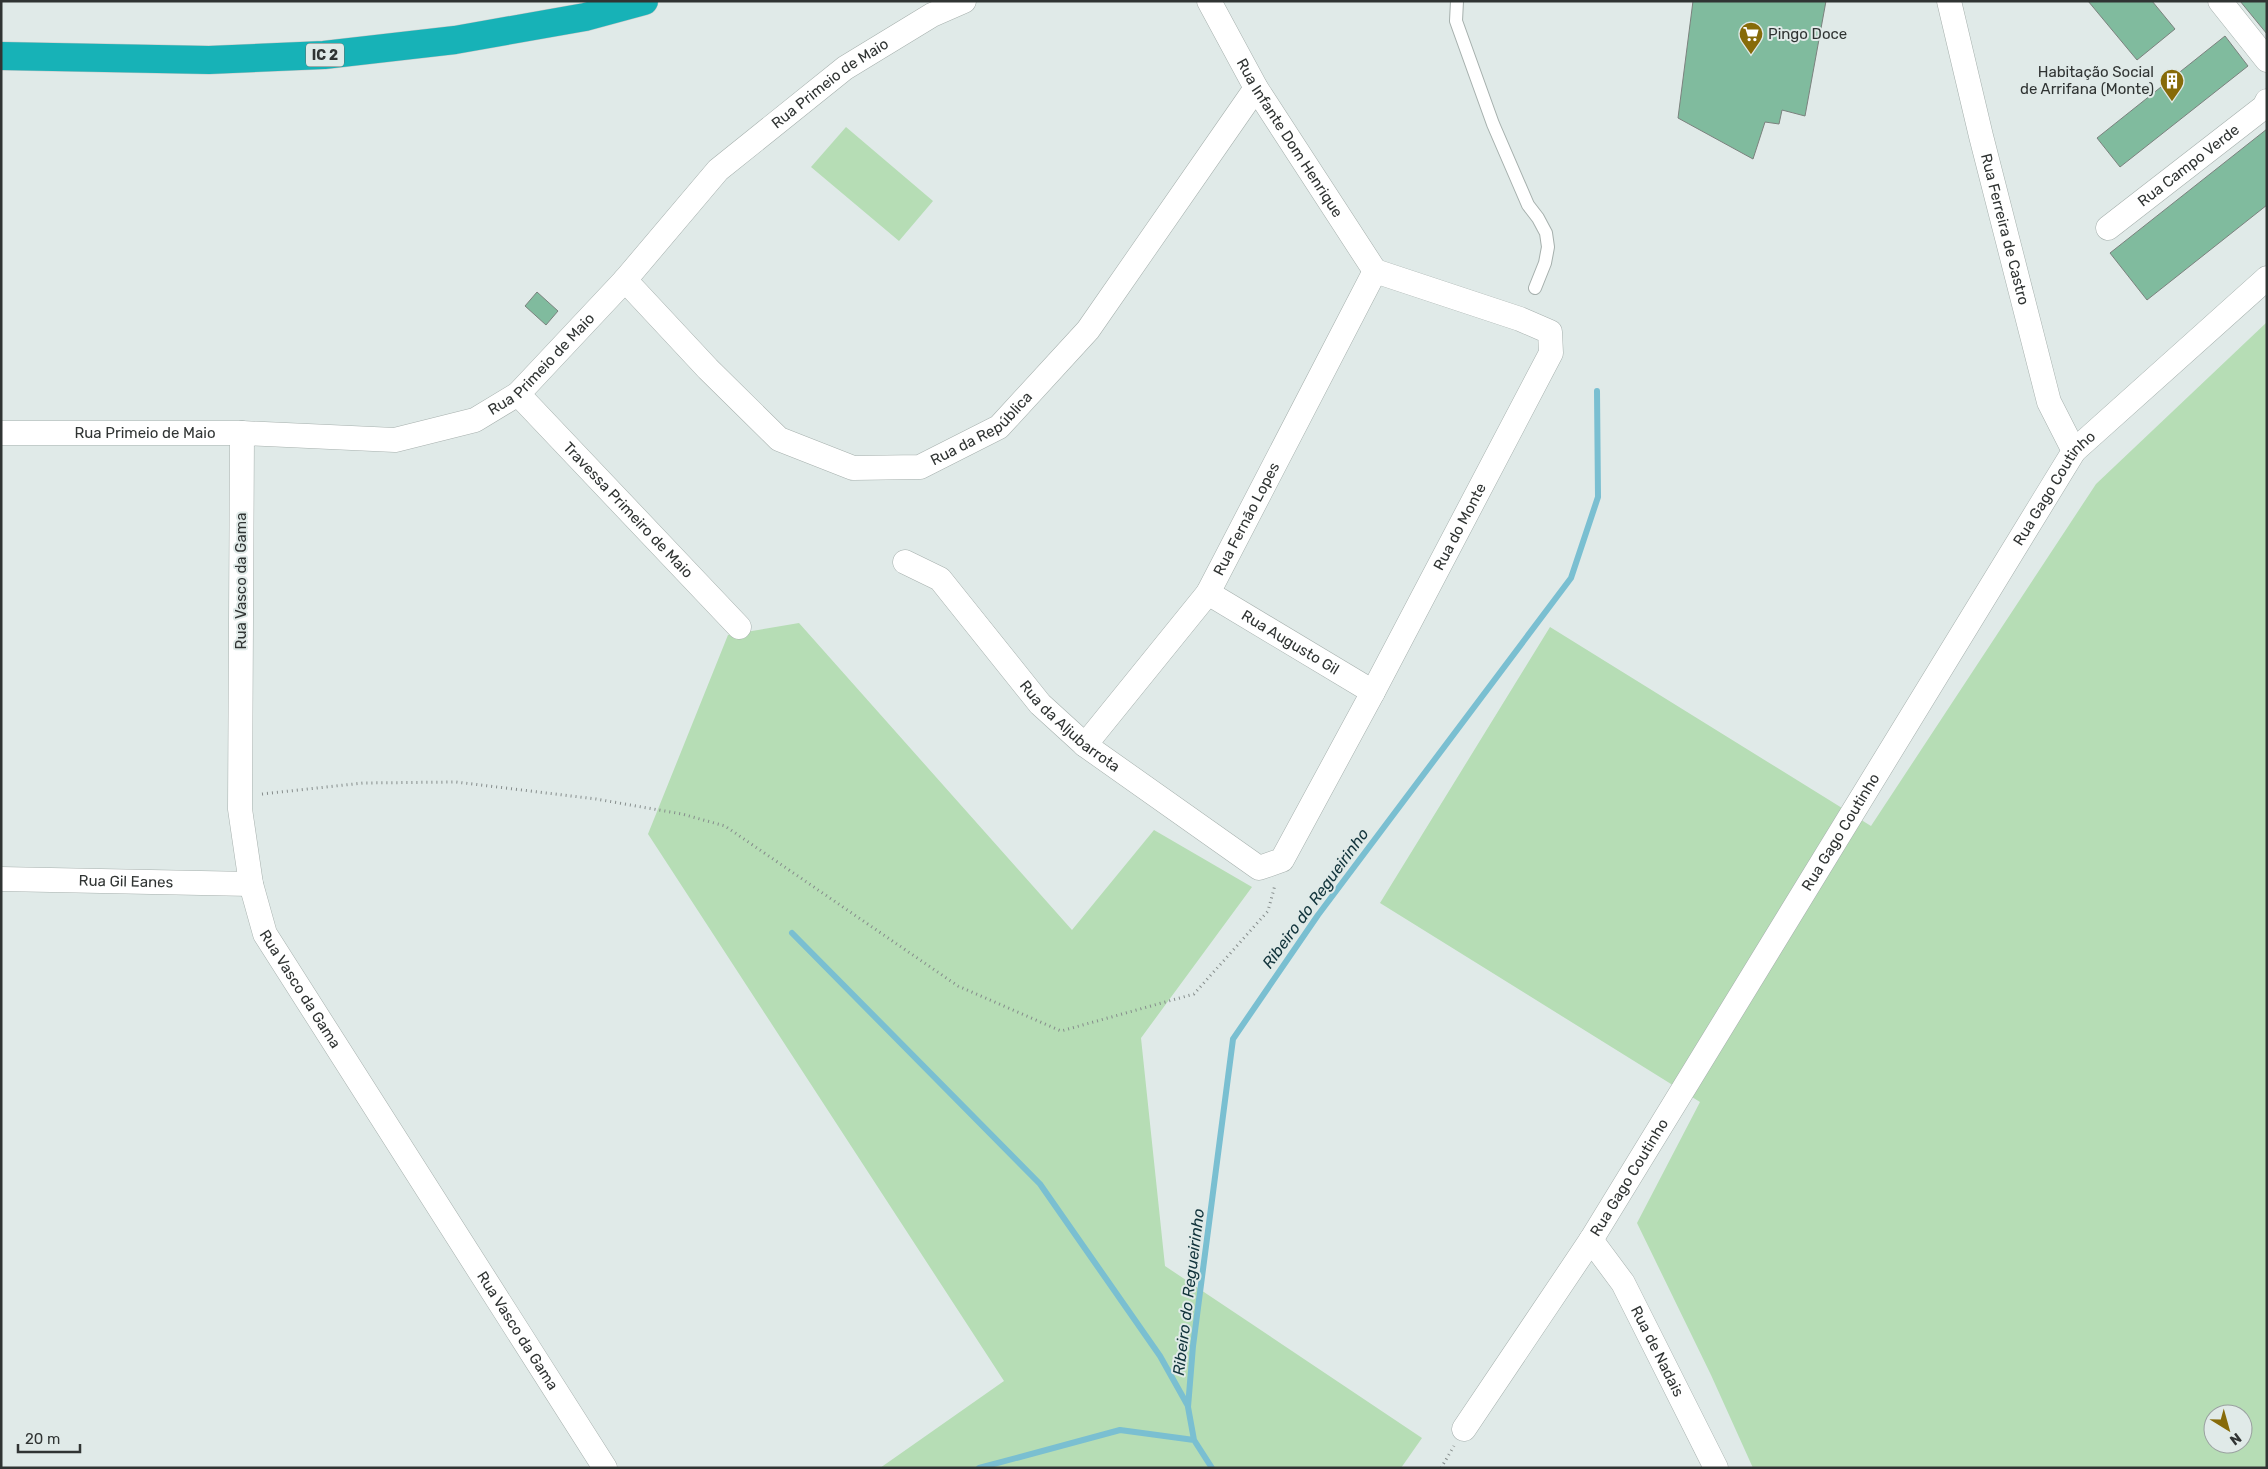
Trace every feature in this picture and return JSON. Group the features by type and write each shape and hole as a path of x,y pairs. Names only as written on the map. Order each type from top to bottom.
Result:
{"highway":[{"name":"IC 2","path":"1,42 207,46 320,40 454,24 593,1"},
{"name":"IC 2","path":"1,56 209,60 324,55 455,40 584,17 644,1"}],"street":[{"name":"Rua Primeio de Maio","path":"1,433 242,433 395,440 475,420 518,394 625,280 718,170 845,68 932,15 964,1"},
{"name":"Rua Infante Dom Henrique","path":"1209,1 1256,88 1375,271"},
{"name":"Rua Ferreira de Castro","path":"1949,1 1981,136 2049,402 2074,451"},
{"path":"2220,1 2267,60"},
{"name":"Rua da República","path":"625,280 708,369 779,438 853,468 920,467 998,427 1088,330 1256,88"},
{"name":"Rua Campo Verde","path":"2108,228 2264,108 2267,100"},
{"name":"Rua Fernão Lopes","path":"1085,745 1208,593 1375,271"},
{"name":"Rua do Monte","path":"1282,860 1373,692 1551,352 1550,332 1520,319 1375,271"},
{"name":"Rua Gago Coutinho","path":"1464,1429 1590,1240 2074,451 2267,278"},
{"name":"Travessa Primeiro de Maio","path":"518,394 739,627"},
{"name":"Rua Vasco da Gama","path":"242,433 240,809 251,884 265,934 604,1468"},
{"name":"Rua da Aljubarrota","path":"905,562 940,579 1040,704 1085,745 1259,868 1282,860"},
{"name":"Rua Augusto Gil","path":"1208,593 1373,692"},
{"name":"Rua Gil Eanes","path":"1,880 251,884"},
{"name":"Rua de Nadais","path":"1590,1240 1623,1284 1716,1468"}],"lane":[{"path":"1457,1 1456,21 1493,124 1528,205 1546,233 1548,247 1545,264 1535,288"}],"path":[{"path":"240,796 363,783 456,782 596,799 682,814 725,826 958,986 1061,1031 1194,994 1268,911 1282,860"}],"green space":[{"path":"846,127 933,201 899,241 811,167"},
{"path":"2267,322 2267,1468 1753,1468 1711,1375 1637,1223 1700,1102 1380,903 1550,627 1871,826 2096,484"},
{"path":"799,623 1072,930 1154,830 1252,887 1141,1038 1165,1266 1422,1438 1401,1468 880,1468 1004,1381 648,834 728,635"}],"building":[{"name":"Pingo Doce","path":"1693,1 1826,1 1805,116 1782,110 1779,124 1765,122 1753,159 1678,118"},
{"name":"Habitação Social de Arrifana (Monte)","path":"2088,1 2152,1 2175,29 2137,60"},
{"path":"2240,1 2267,1 2267,34"},
{"name":"Habitação Social de Arrifana (Monte)","path":"2225,36 2248,66 2120,167 2097,138"},
{"path":"2267,129 2267,205 2147,300 2110,253"},
{"path":"537,292 558,311 546,325 525,306"}],"waterway":[{"name":"Ribeiro do Regueirinho","path":"1212,1468 1194,1440 1188,1407 1193,1346 1233,1039 1318,915 1571,578 1598,497 1597,391"},
{"path":"792,933 1040,1184 1160,1356 1188,1406"},
{"path":"979,1468 1120,1430 1194,1440"}],"place":[{"name":"Pingo Doce","path":"1751,55"},
{"name":"Habitação Social de Arrifana (Monte)","path":"2172,102"}]}
